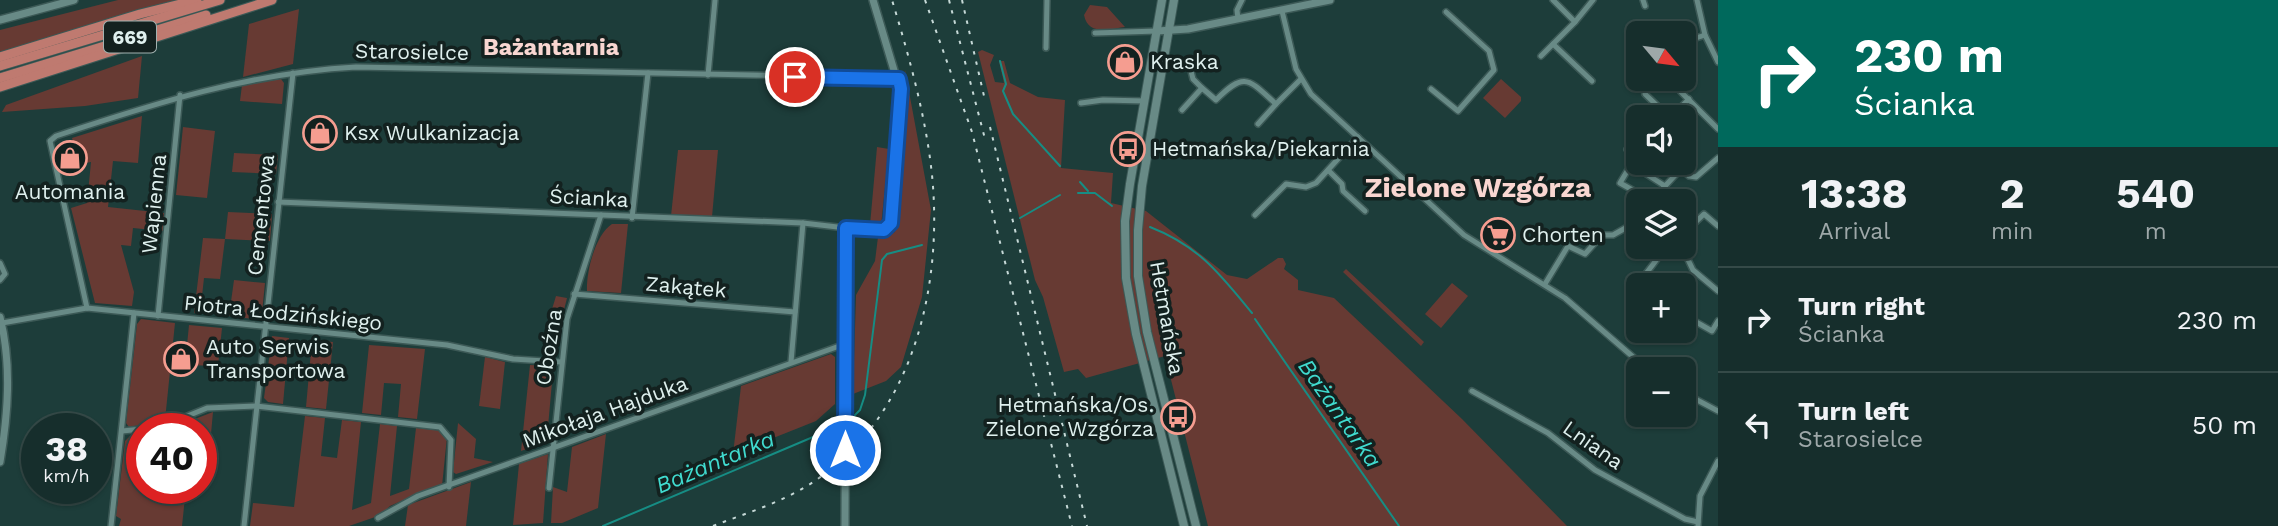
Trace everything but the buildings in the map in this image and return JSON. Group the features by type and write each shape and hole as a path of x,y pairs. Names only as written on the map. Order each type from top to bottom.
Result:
{"main road":[{"path":"0,57 140,13 197,0"},
{"name":"669","path":"0,66 76,41 220,0"},
{"name":"669","path":"0,78 261,0"},
{"path":"0,87 272,0"},
{"name":"Hetmańska","path":"1162,0 1125,221 1126,278 1136,334 1184,526"},
{"name":"Hetmańska","path":"1174,0 1142,186 1138,276 1147,332 1196,526"},
{"path":"1130,184 1142,186"}],"street":[{"path":"0,20 74,0"},
{"path":"708,75 715,0"},
{"path":"873,0 899,79"},
{"path":"1046,48 1047,0"},
{"path":"1238,19 1237,10 1242,0"},
{"path":"1095,33 1170,31 1330,0"},
{"path":"1553,0 1575,22"},
{"path":"1541,56 1593,0"},
{"path":"1697,0 1705,35 1718,62"},
{"path":"1282,10 1301,79 1311,94 1464,235 1545,284 1633,357"},
{"path":"1431,89 1458,111 1494,70 1489,51 1446,12"},
{"path":"1696,38 1705,35"},
{"path":"1553,44 1592,81"},
{"name":"Starosielce","path":"87,308 50,141 55,136 180,95 293,73 356,67 899,79"},
{"path":"1191,67 1193,79 1216,100 1233,83 1250,80 1276,104"},
{"name":"Cementowa","path":"244,526 293,73"},
{"path":"632,218 648,73"},
{"name":"Ścianka","path":"278,202 803,223 884,230 892,219 902,97 899,79"},
{"path":"1258,124 1301,79"},
{"path":"1182,110 1202,88"},
{"path":"1681,92 1718,129"},
{"path":"1645,94 1657,105"},
{"name":"Wapienna","path":"158,316 180,95"},
{"path":"1683,105 1689,99"},
{"path":"1081,103 1103,100 1145,101"},
{"path":"1255,215 1286,184 1306,187 1316,183 1358,137"},
{"path":"1662,189 1681,169 1689,176 1696,177 1717,163"},
{"path":"1328,170 1342,184 1343,191 1365,211"},
{"path":"1626,173 1620,183 1631,189"},
{"path":"1648,175 1665,186"},
{"path":"1696,222 1704,214 1718,226"},
{"name":"Oboźna","path":"549,488 561,362 574,294 601,215"},
{"path":"791,362 803,223"},
{"path":"1545,284 1568,246 1584,254 1599,237 1626,227"},
{"path":"845,526 846,228"},
{"path":"1644,273 1658,259"},
{"path":"1688,259 1693,270 1718,291"},
{"path":"0,263 5,274 0,280"},
{"name":"Zakątek","path":"574,294 795,312"},
{"name":"Piotra Łodzińskiego","path":"1,320 87,308 447,345 513,359 561,362"},
{"path":"111,526 134,313"},
{"path":"0,462 8,395 1,320"},
{"path":"1696,322 1712,331 1718,321"},
{"name":"Mikołaja Hajduka","path":"379,518 394,506 551,447 845,344"},
{"name":"Lniana","path":"1472,391 1548,433 1595,470 1698,524"},
{"path":"1696,399 1718,411"},
{"path":"195,413 207,408 256,406 440,427 452,440 449,486"},
{"path":"121,431 126,431"},
{"path":"1698,524 1700,496 1718,461"}],"shaded area":[{"path":"118,0 184,0 156,5 0,54 0,30"},
{"path":"1090,5 1107,7 1125,27 1100,30 1090,26 1084,15"},
{"path":"299,9 293,64 243,77 249,24"},
{"path":"982,50 994,55 990,65 995,82 1004,83 999,61 1004,61 1010,83 1038,97 1065,100 1061,168 1113,173 1111,203 1146,211 1227,275 1247,279 1278,258 1283,258 1286,264 1284,269 1298,280 1298,290 1334,298 1462,419 1567,526 1208,526 1165,356 1086,378 1078,369 1064,372 1043,297 1035,280 978,52"},
{"path":"142,56 138,98 85,106 2,112 6,105"},
{"path":"905,70 931,210 922,297 901,367 886,381 853,394 856,295 875,261 878,237 895,232"},
{"path":"281,79 284,83 282,104 240,101 242,85"},
{"path":"1501,79 1521,97 1521,101 1505,118 1483,98"},
{"path":"142,116 138,163 113,161 108,207 164,213 163,231 133,228 131,246 121,245 134,292 132,306 95,303 71,208 87,203 91,162 79,164 72,138"},
{"path":"183,127 215,131 207,198 176,195"},
{"path":"877,147 889,149 881,226 870,225"},
{"path":"678,150 718,150 712,217 671,216"},
{"path":"234,153 278,155 276,174 232,172"},
{"path":"228,212 272,214 270,241 225,239"},
{"path":"612,224 628,224 621,293 587,291 588,274 596,245"},
{"path":"203,238 225,239 220,279 204,278 200,314 194,313"},
{"path":"1346,269 1424,342 1421,346 1343,272"},
{"path":"234,280 265,283 262,313 254,319 229,316"},
{"path":"1452,283 1468,296 1441,328 1425,314"},
{"path":"556,296 567,298 553,353 545,356 549,319"},
{"path":"141,319 175,323 166,413 127,413 137,324"},
{"path":"189,325 222,328 218,366 185,365"},
{"path":"272,336 289,338 283,404 268,402 264,398"},
{"path":"312,340 333,342 326,409 306,407"},
{"path":"369,345 425,349 417,419 398,417 401,384 384,383 381,415 362,413"},
{"path":"831,354 835,357 835,404 816,421 733,454 741,386"},
{"path":"485,357 505,362 500,409 479,406"},
{"path":"530,365 549,366 553,371 547,438 541,444 521,451"},
{"path":"305,416 325,418 321,456 337,458 342,420 361,422 352,510 371,503 380,424 397,426 390,496 409,489 416,428 443,431 447,437 442,486 426,490 390,506 381,515 349,526 250,526 253,503 294,507"},
{"path":"458,423 476,439 474,458 493,462 456,474 453,472"},
{"path":"606,434 598,508 562,523 551,523 553,487 567,492 572,447"},
{"path":"125,441 126,504 184,504 182,526 119,526 121,519 116,516"},
{"path":"548,454 543,523 513,525 519,464"},
{"path":"471,482 466,526 405,526 408,505"}],"waterway":[{"path":"1000,61 1006,84 1003,91 1013,114 1060,166"},
{"path":"1080,182 1088,191"},
{"name":"Bażantarka","path":"1078,193 1095,193 1112,206"},
{"name":"Bażantarka","path":"1020,218 1060,195"},
{"name":"Bażantarka","path":"1150,227 1195,252 1219,274 1252,313"},
{"name":"Bażantarka","path":"852,418 860,410 865,395 882,260 887,254 922,245"},
{"name":"Bażantarka","path":"1255,319 1399,526"},
{"name":"Bażantarka","path":"603,526 839,426"}],"railway":[{"path":"713,526 768,505 807,486 852,451 878,418 899,382 915,343 926,302 932,259 932,175 911,65 892,0"},
{"path":"925,0 972,132 1072,526"},
{"path":"949,0 985,139"},
{"path":"962,0 984,96"},
{"path":"990,127 1087,526"}],"place":[{"name":"Kraska","path":"1125,62"},
{"name":"Ksx Wulkanizacja","path":"320,133"},
{"name":"Hetmańska/Piekarnia","path":"1128,149"},
{"name":"Automania","path":"70,158"},
{"name":"Chorten","path":"1498,235"},
{"name":"Auto Serwis Transportowa","path":"181,359"},
{"name":"Hetmańska/Os. Zielone Wzgórza","path":"1178,417"}],"district":[{"name":"Bażantarnia","path":"551,47"},
{"name":"Zielone Wzgórza","path":"1478,187"}],"route":[{"path":"795,77 899,79 901,89 891,223 884,230 846,228 845,450"}]}
